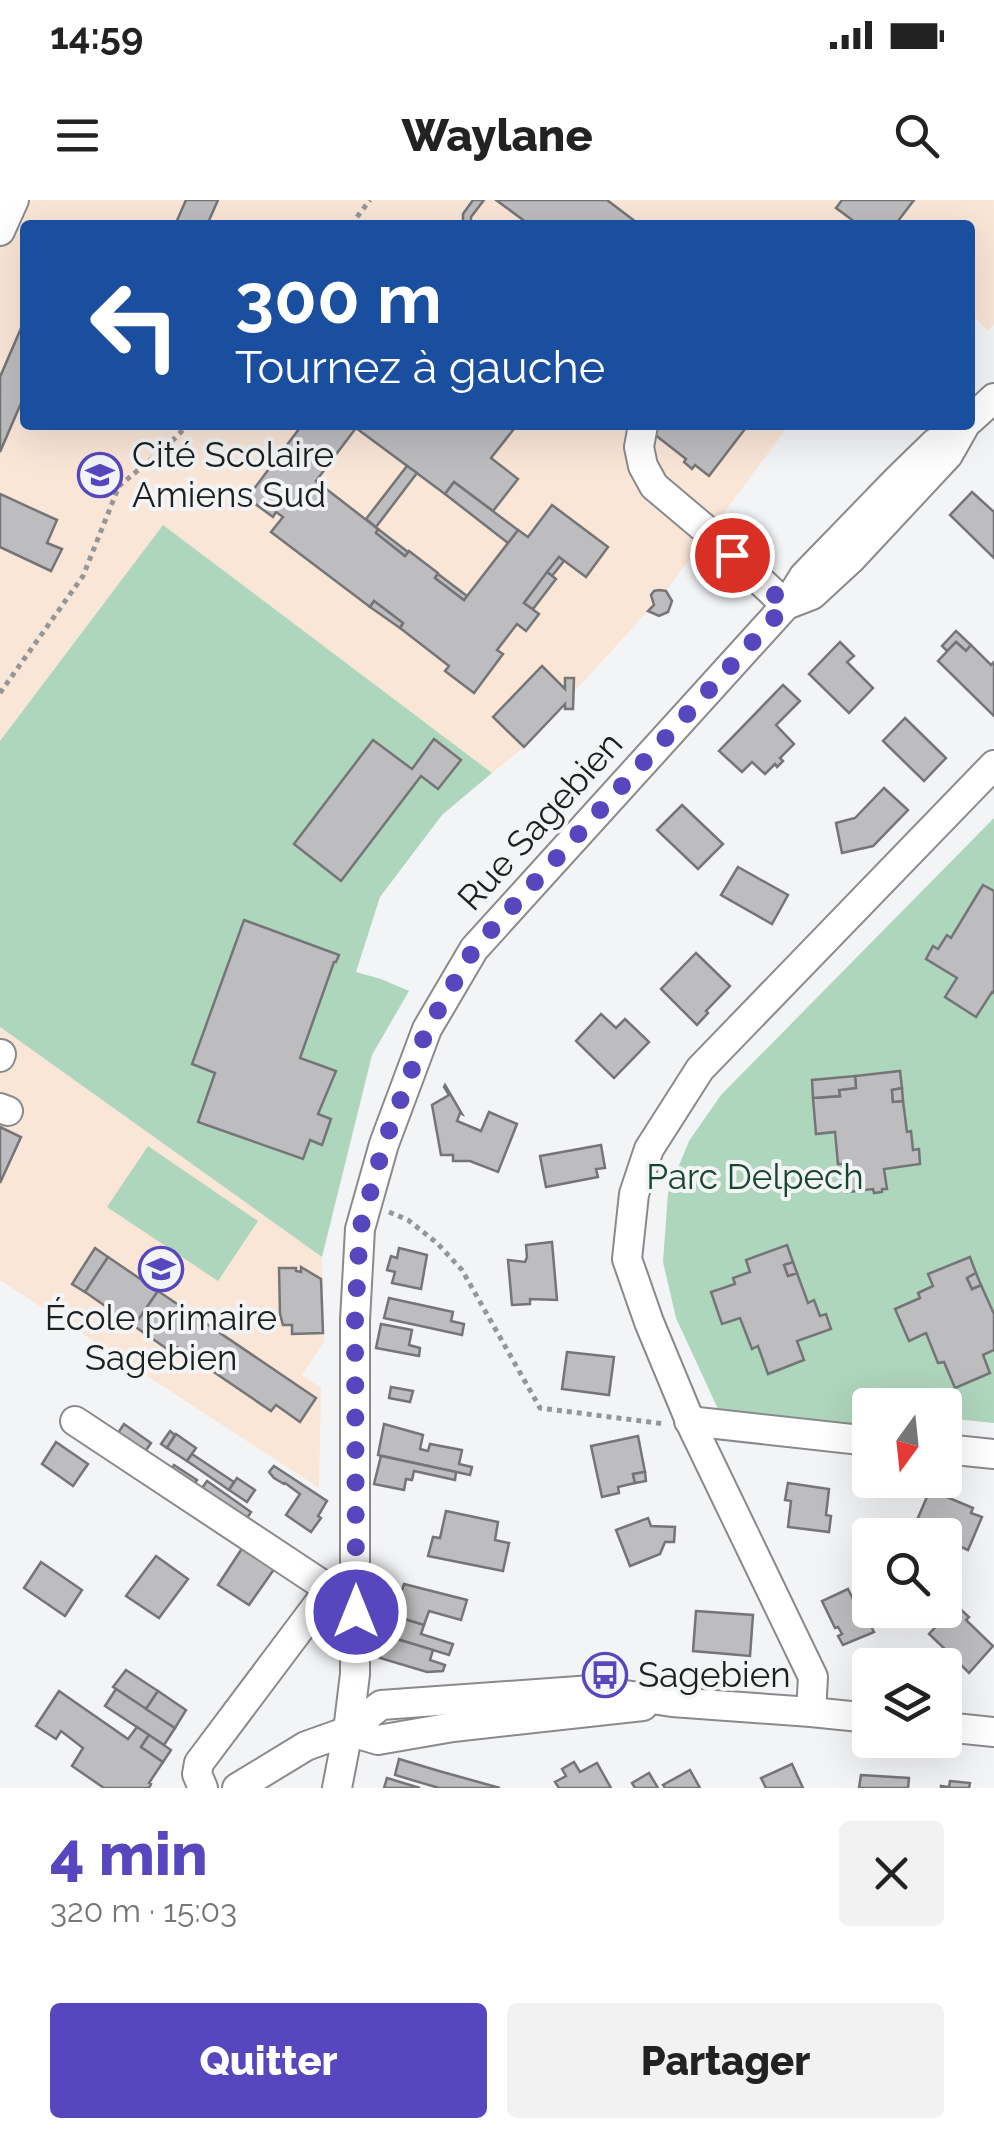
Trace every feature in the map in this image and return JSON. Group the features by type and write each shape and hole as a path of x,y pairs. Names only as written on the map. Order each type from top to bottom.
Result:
{"street":[{"path":"0,231 14,200"},
{"path":"642,430 639,447 643,466 654,486 786,605"},
{"name":"Rue Sagebien","path":"337,1788 356,1674 346,1587 360,1229 384,1144 427,1029 474,949 786,605 812,596 850,559 948,455 963,430"},
{"path":"811,1712 813,1677 691,1424 627,1259 634,1194 650,1149 700,1070 994,765"},
{"path":"75,1422 346,1587"},
{"path":"691,1424 852,1438"},
{"path":"962,1450 994,1454"},
{"path":"203,1788 198,1774 200,1763 318,1602 346,1587"},
{"path":"237,1788 306,1746 348,1731 382,1705 592,1690 672,1702 852,1716"},
{"path":"962,1729 994,1732"}],"path":[{"path":"0,693 82,576 119,486 183,430"},
{"path":"367,1206 408,1220 462,1270 540,1408 691,1424"}],"shaded area":[{"path":"0,200 994,200 994,324 989,331 975,318 975,220 20,220 20,430 785,430 666,591 574,692 573,709 563,705 524,747 492,773 163,525 0,741"},
{"name":"École primaire Sagebien","path":"0,1027 322,1257 324,1342 302,1375 321,1388 319,1488 0,1280"}],"green space":[{"path":"163,525 492,773 442,815 380,897 356,972 409,991 372,1055 322,1257 0,1027 0,741"},
{"name":"Parc Delpech","path":"994,818 994,891 983,885 951,938 946,936 926,959 957,978 945,997 976,1016 994,993 994,1314 929,1274 933,1286 918,1293 920,1298 896,1309 909,1341 926,1333 938,1363 944,1362 955,1387 990,1373 983,1355 994,1350 994,1423 962,1420 962,1388 852,1388 852,1424 718,1409 676,1318 663,1262 668,1193 689,1141 721,1095","holes":["899,1071 907,1132 911,1132 913,1150 919,1149 920,1164 884,1169 887,1188 881,1192 848,1192 845,1164 838,1164 834,1132 816,1134 812,1080","787,1245 808,1303 814,1301 820,1316 826,1314 830,1328 797,1341 768,1374 758,1346 752,1348 740,1318 722,1324 711,1293 735,1284 734,1278 750,1272 746,1260"]},
{"path":"148,1146 258,1221 218,1281 107,1207"}],"building":[{"path":"186,200 218,200 209,220 177,220"},
{"path":"473,200 484,200 471,220 463,220"},
{"path":"496,200 607,200 633,220 523,220"},
{"path":"842,200 914,200 899,220 852,220 836,208"},
{"path":"20,331 20,406 0,452 0,377"},
{"path":"298,430 354,430 316,481 378,529 376,533 405,556 409,551 438,573 435,578 464,600 518,530 528,537 552,505 608,547 586,577 559,557 524,603 539,614 526,631 517,624 497,650 503,654 474,693 445,671 449,666 400,628 403,623 374,601 370,607 271,532 283,517 276,512 273,517 247,498"},
{"path":"359,430 513,430 491,458 518,479 493,511 454,482 445,494"},
{"path":"657,430 744,430 709,476 695,465 692,469 684,462 686,459 654,434"},
{"path":"407,466 417,473 376,527 366,519"},
{"path":"454,482 518,530 508,543 445,494"},
{"path":"972,492 994,512 994,558 950,515"},
{"path":"0,494 57,520 47,543 62,549 51,571 0,547"},
{"path":"378,529 408,552 405,556 376,533"},
{"path":"559,557 564,561 552,576 547,572"},
{"path":"547,572 556,579 533,609 524,603"},
{"path":"438,574 467,596 464,600 435,578"},
{"path":"666,591 672,601 668,612 659,616 648,611 654,605 651,595"},
{"path":"374,601 403,623 400,628 370,607"},
{"path":"956,631 971,645 966,651 956,642 947,651 942,646"},
{"path":"840,642 854,656 847,662 873,688 849,713 809,674"},
{"path":"956,642 966,651 971,645 991,665 994,662 994,716 938,661"},
{"path":"542,666 565,689 565,678 574,678 573,709 565,709 565,704 524,747 493,717"},
{"path":"783,685 800,701 776,725 794,744 780,758 783,761 765,774 752,762 742,772 719,751"},
{"path":"905,718 946,758 924,781 883,741"},
{"path":"434,739 461,760 438,789 421,776 341,881 294,844 373,740 412,769"},
{"path":"884,788 908,810 873,846 842,853 836,823 855,818"},
{"path":"682,805 723,844 698,869 657,830"},
{"path":"738,867 788,895 772,924 721,895"},
{"path":"983,885 994,891 994,993 976,1017 945,997 957,978 926,959 933,946 938,949 947,935 951,938"},
{"path":"244,920 339,955 300,1058 336,1071 318,1114 331,1119 322,1145 310,1140 303,1159 198,1122 215,1073 192,1064"},
{"path":"696,953 730,986 697,1025 661,989"},
{"path":"601,1014 616,1028 625,1019 649,1042 614,1078 576,1041"},
{"path":"900,1071 902,1088 892,1090 893,1102 903,1101 907,1132 911,1131 913,1150 919,1149 920,1164 884,1169 887,1189 882,1192 847,1192 845,1164 838,1164 835,1132 816,1134 813,1098 840,1096 839,1090 856,1088 855,1076"},
{"path":"855,1076 856,1088 839,1090 840,1096 813,1098 812,1080"},
{"path":"445,1085 462,1114 457,1121 481,1131 489,1112 517,1124 498,1172 470,1161 453,1161 453,1155 441,1155 432,1105 449,1095"},
{"path":"902,1088 903,1101 893,1102 892,1090"},
{"path":"0,1127 21,1137 0,1183"},
{"path":"601,1145 605,1168 596,1169 598,1177 546,1187 540,1156"},
{"path":"552,1242 557,1300 530,1299 530,1304 512,1305 508,1260 525,1262 526,1245"},
{"path":"787,1245 793,1262 784,1265 788,1276 797,1273 808,1303 814,1300 820,1316 826,1314 831,1329 797,1341 804,1360 768,1374 758,1346 752,1349 740,1318 722,1324 711,1292 735,1284 733,1278 750,1272 746,1260"},
{"path":"95,1248 108,1257 85,1292 72,1284"},
{"path":"399,1248 427,1255 421,1289 392,1283 395,1272 387,1270 391,1256 397,1258"},
{"path":"108,1257 158,1291 134,1326 85,1292"},
{"path":"970,1257 976,1273 967,1278 972,1289 981,1285 994,1314 994,1350 983,1355 990,1373 955,1388 944,1362 938,1363 926,1333 909,1341 895,1309 920,1298 918,1293 933,1286 928,1274"},
{"path":"793,1262 797,1273 788,1276 784,1265"},
{"path":"301,1267 321,1279 323,1333 292,1334 292,1325 283,1325 279,1268 296,1268 301,1272"},
{"path":"976,1273 981,1285 972,1289 967,1278"},
{"path":"158,1291 316,1398 300,1422 276,1405 271,1411 177,1347 173,1353 134,1326"},
{"path":"389,1298 453,1312 451,1321 464,1324 462,1335 384,1318"},
{"path":"381,1324 412,1330 409,1345 420,1348 419,1356 376,1348"},
{"path":"567,1352 614,1357 609,1395 562,1389"},
{"path":"391,1387 413,1391 410,1402 389,1398"},
{"path":"124,1424 151,1443 142,1456 114,1439"},
{"path":"384,1424 423,1435 420,1449 428,1451 430,1444 462,1450 459,1464 472,1467 470,1475 378,1455"},
{"path":"170,1431 175,1435 167,1448 161,1444"},
{"path":"176,1434 196,1448 187,1461 167,1448"},
{"path":"638,1436 645,1472 633,1474 635,1483 618,1487 619,1493 602,1497 591,1446"},
{"path":"56,1442 88,1464 73,1486 42,1464"},
{"path":"192,1454 234,1482 229,1490 187,1461"},
{"path":"381,1456 456,1472 455,1480 414,1471 412,1480 406,1479 404,1490 374,1484"},
{"path":"174,1465 197,1480 191,1489 168,1474"},
{"path":"274,1466 327,1501 311,1532 286,1515 300,1494 274,1478 269,1472"},
{"path":"645,1472 646,1481 635,1483 633,1474"},
{"path":"237,1478 255,1490 247,1502 229,1490"},
{"path":"207,1481 251,1512 243,1524 198,1494"},
{"path":"788,1483 829,1489 829,1532 788,1527"},
{"path":"927,1498 949,1498 973,1508 971,1513 982,1517 968,1550 962,1547 962,1518 918,1518"},
{"path":"446,1511 498,1522 495,1540 509,1543 503,1571 428,1556 433,1537 440,1538"},
{"path":"648,1518 651,1526 675,1527 674,1542 665,1542 660,1554 630,1566 616,1530"},
{"path":"245,1544 277,1565 249,1605 218,1585"},
{"path":"156,1556 188,1579 159,1618 126,1596"},
{"path":"41,1562 82,1590 65,1616 24,1588"},
{"path":"404,1584 467,1600 461,1620 429,1611 424,1625 394,1616"},
{"path":"848,1589 852,1597 852,1628 872,1628 874,1632 843,1645 838,1636 842,1634 822,1601"},
{"path":"696,1611 753,1615 750,1656 693,1651"},
{"path":"962,1611 969,1617 966,1620 993,1646 969,1673 962,1666 962,1648 944,1648 929,1634 935,1628 962,1628"},
{"path":"394,1616 424,1625 421,1634 453,1644 449,1655 387,1636"},
{"path":"387,1636 433,1650 430,1660 445,1665 443,1671 427,1672 380,1658"},
{"path":"126,1670 158,1691 146,1709 113,1687"},
{"path":"116,1689 175,1728 164,1745 105,1706"},
{"path":"59,1691 128,1739 137,1727 149,1735 141,1747 163,1762 149,1788 104,1788 72,1766 83,1748 61,1731 56,1739 36,1726"},
{"path":"158,1691 186,1710 175,1728 146,1709"},
{"path":"149,1735 171,1750 163,1762 141,1747"},
{"path":"399,1759 500,1788 439,1788 395,1775"},
{"path":"574,1762 580,1772 597,1763 611,1788 559,1788 555,1782 566,1776 562,1769"},
{"path":"792,1764 803,1788 766,1788 761,1778"},
{"path":"690,1770 700,1788 663,1785"},
{"path":"649,1773 658,1788 635,1788 632,1783"},
{"path":"861,1775 909,1778 908,1788 859,1788"},
{"path":"387,1778 420,1788 384,1788"},
{"path":"950,1781 970,1783 969,1788 941,1788 949,1787"}],"place":[{"name":"Cité Scolaire Amiens Sud","path":"100,475"},
{"name":"École primaire Sagebien","path":"161,1269"},
{"name":"Sagebien","path":"605,1675"}],"route":[{"path":"356,1612 355,1320 360,1229 384,1144 427,1029 474,949 786,605 732,555"}]}
